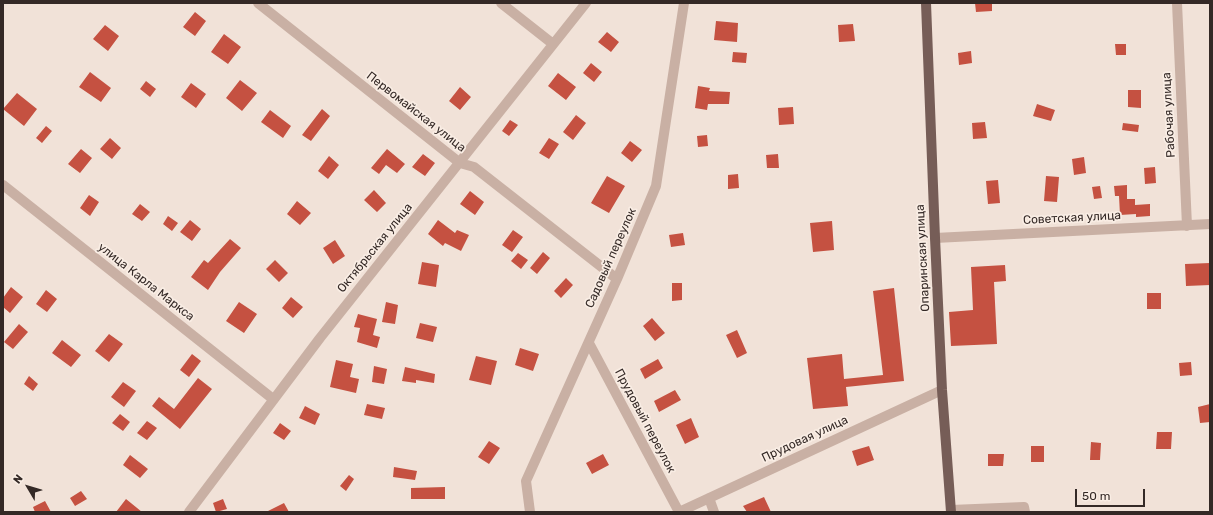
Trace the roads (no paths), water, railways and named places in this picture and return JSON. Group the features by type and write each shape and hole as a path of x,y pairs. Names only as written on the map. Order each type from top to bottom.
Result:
{"main road":[{"name":"Опаринская улица","path":"926,3 942,390 951,511"}],"street":[{"name":"Первомайская улица","path":"258,3 460,163 474,167 618,280"},
{"path":"501,3 553,44"},
{"name":"Октябрьская улица","path":"189,512 273,399 586,3"},
{"name":"Садовый переулок","path":"530,512 526,481 618,280 656,186 684,3"},
{"name":"Рабочая улица","path":"1177,3 1186,226"},
{"name":"улица Карла Маркса","path":"3,185 273,399"},
{"name":"Советская улица","path":"935,238 1210,224"},
{"name":"Прудовый переулок","path":"589,343 679,512"},
{"name":"Прудовая улица","path":"679,512 942,390"},
{"path":"709,498 714,512"},
{"path":"951,511 1024,506 1024,512"}]}
